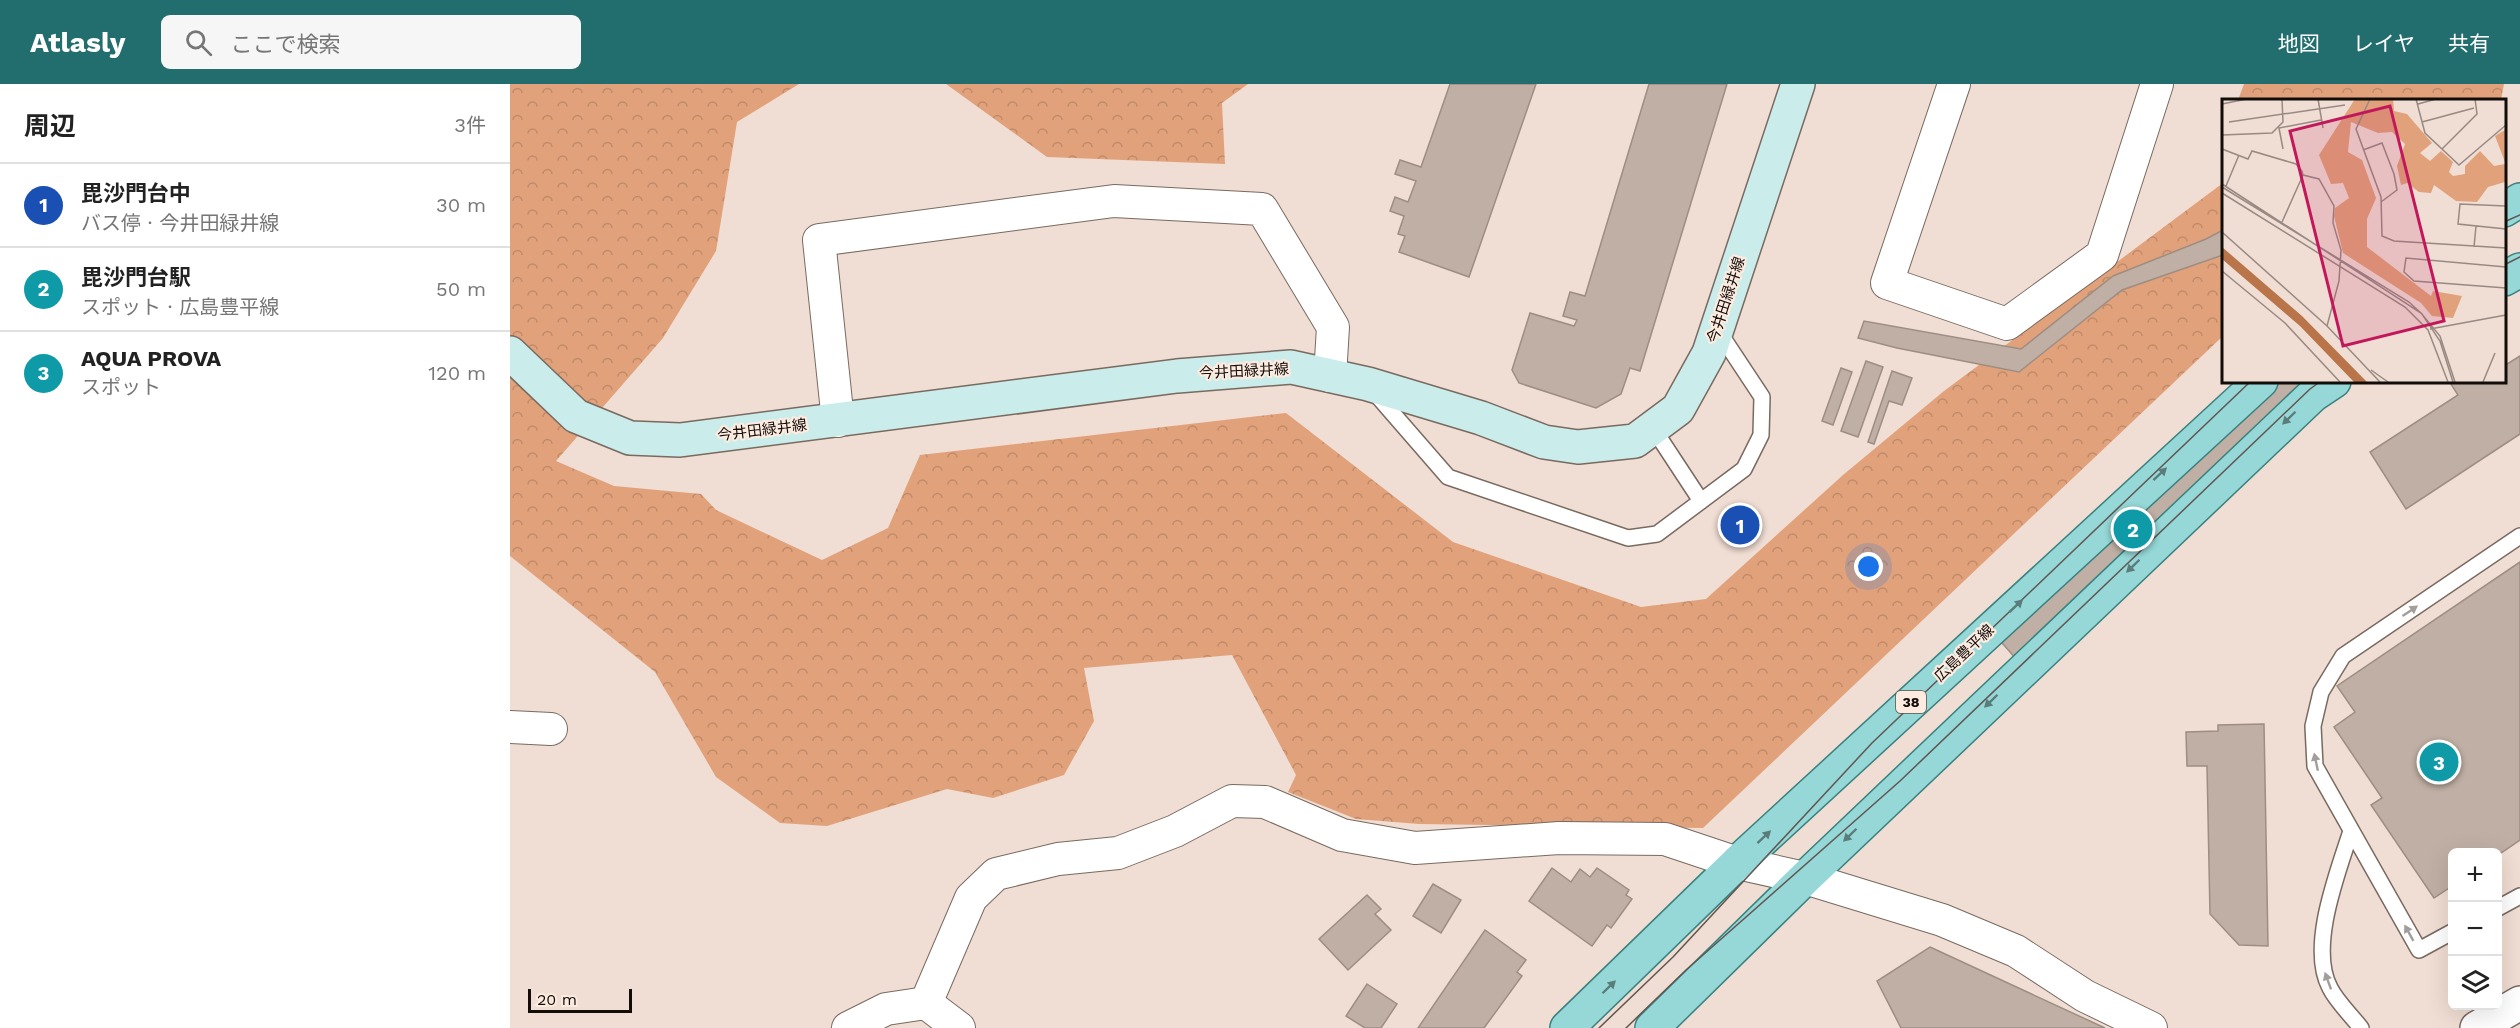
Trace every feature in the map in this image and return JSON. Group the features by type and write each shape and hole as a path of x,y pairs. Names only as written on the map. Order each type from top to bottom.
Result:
{"main road":[{"name":"今井田緑井線","path":"510,353 576,416 630,438 680,440 1177,375 1291,367 1368,384 1481,418 1544,442 1578,447 1635,441 1678,410 1709,353 1798,84"},
{"path":"2505,209 2520,200"},
{"path":"2505,278 2520,270"},
{"name":"広島豊平線","path":"1567,1028 1737,863 2260,382"},
{"path":"1652,1028 1805,878 2313,395 2332,382"}],"street":[{"path":"1954,84 1887,283 2007,324 2102,255 2157,84"},
{"path":"838,421 819,240 1114,201 1262,209 1333,327 1330,376"},
{"path":"510,727 551,729"},
{"path":"926,1003 971,898 996,874 1058,859 1118,853 1175,831 1232,801 1265,802 1342,835 1415,848 1559,838 1665,839 1737,863 1805,878 1942,920 2006,947 2085,996 2151,1028"},
{"path":"848,1028 886,1009 926,1003 959,1028"},
{"path":"2477,1028 2520,1003"}],"lane":[{"path":"1368,384 1448,477 1628,538 1657,534 1744,468 1761,435 1762,397 1717,329"},
{"path":"1653,428 1701,501"},
{"path":"2448,934 2418,950 2314,766 2313,726 2321,692 2343,656 2520,536"},
{"path":"2351,831 2328,902 2321,960 2330,988 2361,1028"},
{"path":"2502,906 2520,896"}],"green space":[{"path":"510,84 799,84 737,122 716,251 663,338 556,461 614,486 701,494 716,510 822,560 888,528 920,455 1286,413 1453,542 1641,607 1706,599 1843,475 1944,391 2222,184 2222,337 1703,828 1419,824 1356,819 1288,792 1296,775 1232,655 1084,668 1094,721 1064,775 993,798 947,789 827,826 780,823 716,777 655,672 510,556"},
{"path":"946,84 1248,84 1222,103 1225,164 1047,157"},
{"path":"2244,84 2504,84 2501,99 2238,99"}],"building":[{"path":"1450,84 1536,84 1469,277 1399,252 1405,236 1398,234 1404,216 1390,211 1395,197 1408,202 1416,181 1395,174 1400,160 1421,167"},
{"path":"1649,84 1727,84 1640,371 1630,368 1621,394 1596,408 1519,383 1512,370 1530,313 1574,326 1577,320 1563,316 1570,292 1585,296"},
{"path":"2222,231 2222,255 2122,290 2019,372 1858,338 1864,321 2021,349 2113,276"},
{"path":"2520,356 2520,434 2406,509 2370,452 2458,395 2450,382 2505,382 2505,365"},
{"path":"1866,361 1883,367 1858,437 1841,431"},
{"path":"1841,368 1852,372 1833,425 1822,421"},
{"path":"1892,371 1912,378 1902,405 1889,401 1874,444 1868,442"},
{"path":"2262,382 2319,382 2017,660 1996,636"},
{"path":"2520,562 2520,840 2502,852 2502,848 2448,848 2448,889 2434,898 2371,805 2382,798 2334,727 2355,712 2337,686"},
{"path":"2264,724 2268,946 2239,945 2210,914 2207,766 2187,766 2186,732 2218,731 2218,725"},
{"path":"1552,868 1571,882 1580,869 1590,877 1597,868 1629,890 1626,895 1632,899 1611,928 1607,925 1592,946 1529,901"},
{"path":"1433,884 1461,900 1441,933 1413,916"},
{"path":"1367,895 1381,909 1375,914 1391,930 1348,970 1319,939"},
{"path":"1485,930 1526,960 1517,972 1522,976 1484,1028 1418,1028"},
{"path":"1930,947 2105,1028 1901,1028 1877,981"},
{"path":"1367,984 1397,1004 1381,1028 1365,1028 1346,1016"}],"tram line":[{"path":"2505,222 2520,215"},
{"path":"2505,264 2520,257"},
{"path":"1599,1028 1673,957 1872,743 2250,382"},
{"path":"1626,1028 1686,970 1900,781 2320,382"}],"place":[{"name":"毘沙門台中","path":"1740,525"},
{"name":"毘沙門台駅","path":"2133,529"},
{"name":"AQUA PROVA","path":"2439,762"}]}
